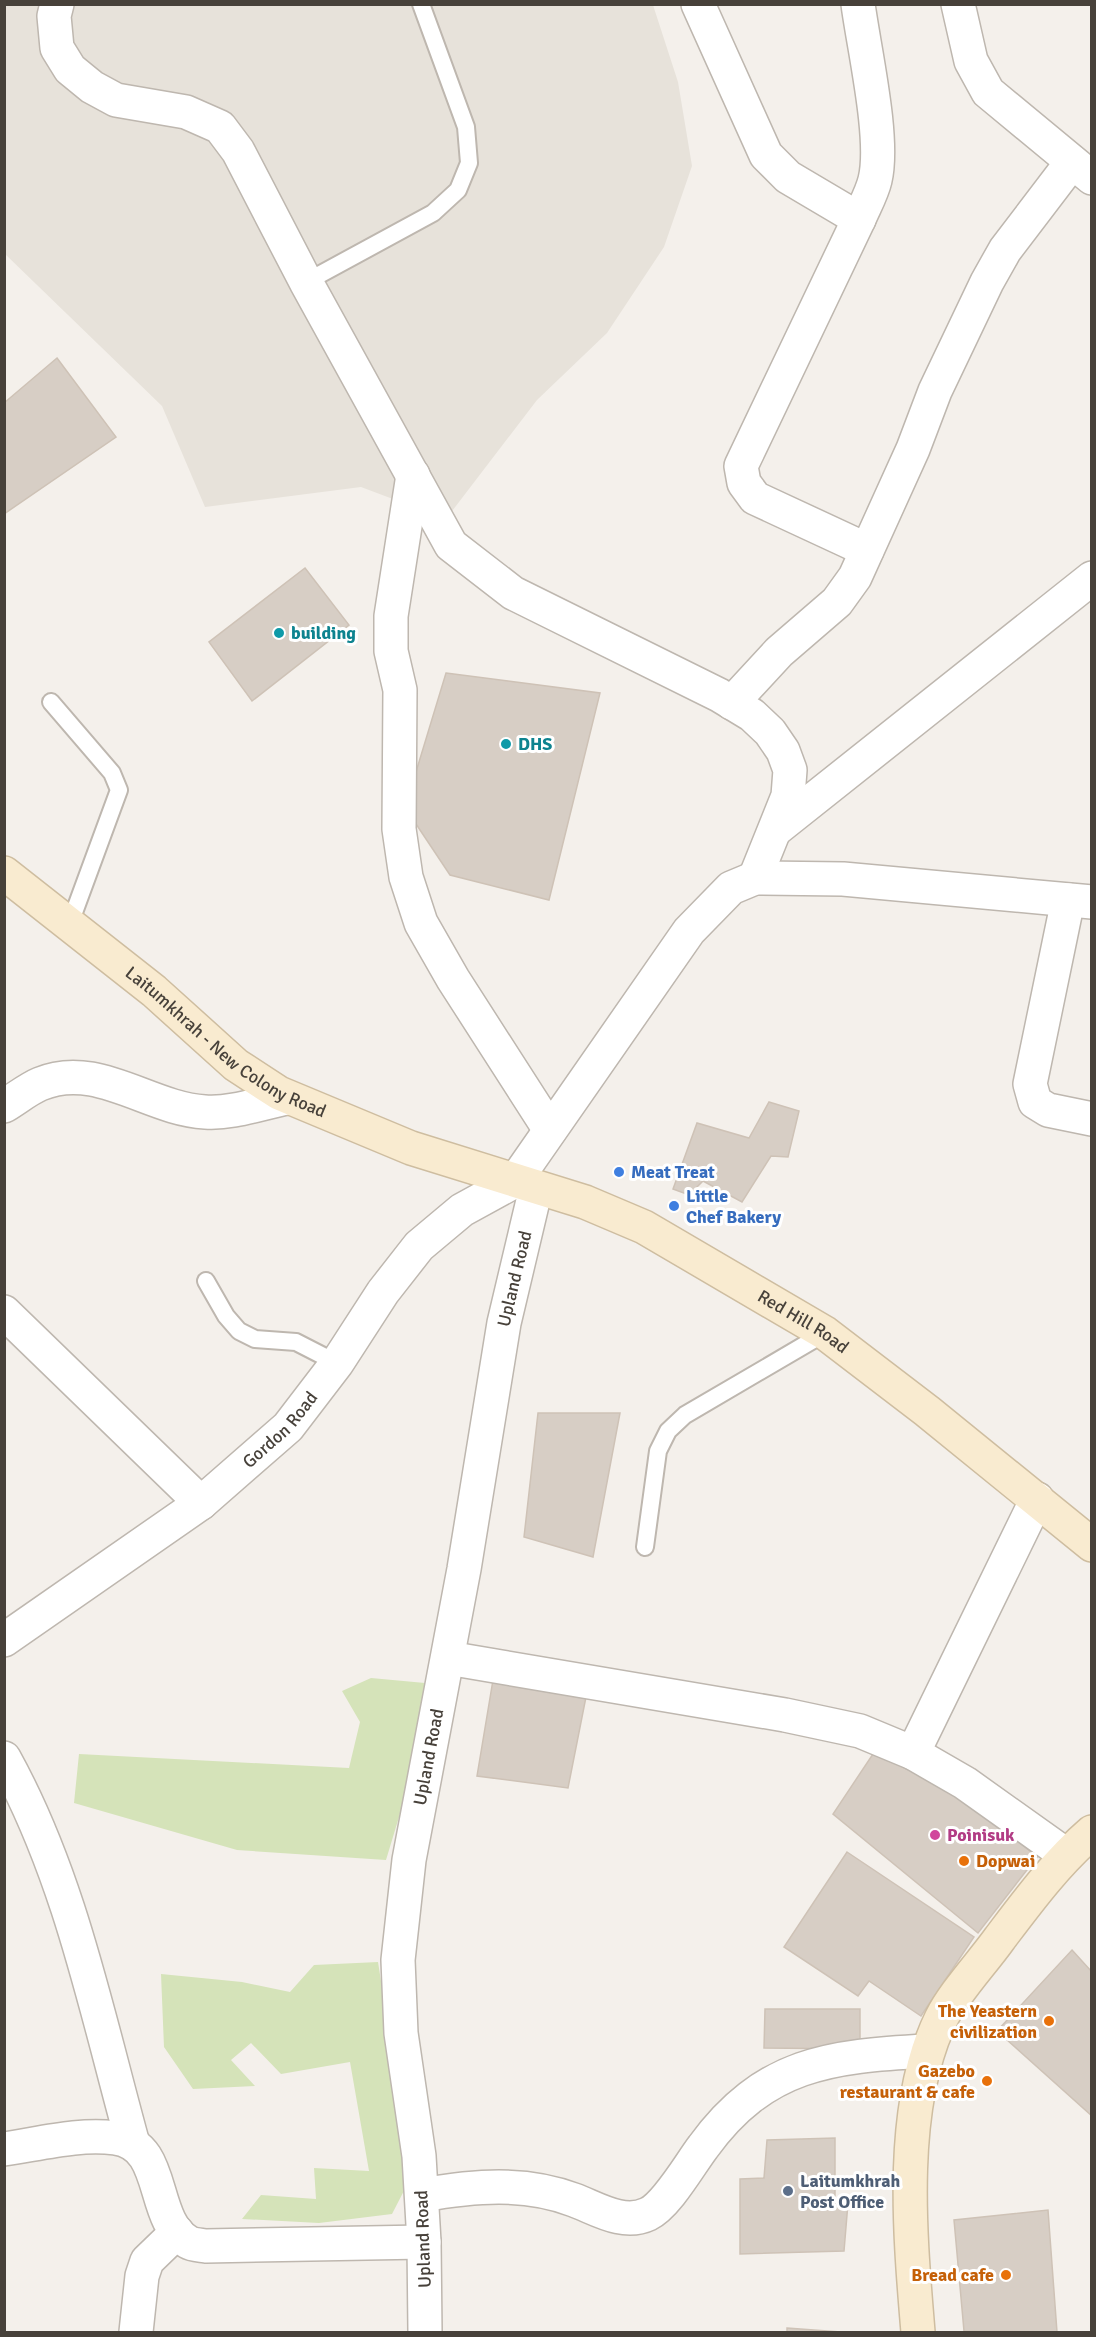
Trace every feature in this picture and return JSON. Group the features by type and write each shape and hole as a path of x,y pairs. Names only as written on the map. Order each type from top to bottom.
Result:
{"street":[{"path":"57,4 54,16 57,48 70,69 92,87 116,100 186,111 220,128 238,151 306,282 452,545 513,593 732,703 752,715 770,732 783,751 790,770 788,796 755,878"},
{"path":"698,4 766,154 788,177 859,219"},
{"path":"858,4 874,114 877,154 875,180 859,219 741,466 744,483 755,498 867,549"},
{"path":"732,703 779,652 837,602 855,577 913,449 935,391 987,282 1005,250 1082,170 988,92 971,61 958,4"},
{"path":"413,475 391,616 391,651 400,690 398,807 406,877 421,923 453,979 550,1130"},
{"path":"775,830 1092,579"},
{"name":"Laitumkhrah - New Colony Road","path":"4,873 154,991 236,1065 287,1098 400,1144 473,1167"},
{"path":"526,1184 550,1130 689,931 731,888 755,878 843,879 1080,901 1030,1084 1035,1102 1048,1110 1092,1119"},
{"path":"4,1106 40,1084 76,1076 107,1082 174,1106 206,1112 287,1098"},
{"name":"Red Hill Road","path":"473,1167 585,1202 644,1227 825,1333 1037,1499 1092,1545"},
{"name":"Gordon Road","path":"4,1640 201,1503 288,1427 337,1363 383,1292 419,1246 462,1210 526,1184"},
{"name":"Upland Road","path":"425,2332 422,2195 419,2156 401,2033 398,1960 409,1860 488,1436 526,1184"},
{"path":"4,1312 201,1503"},
{"path":"913,1754 1037,1499"},
{"path":"448,1658 785,1715 860,1731 913,1754 965,1783 1066,1855"},
{"path":"4,1758 52,1864 75,1934 133,2144"},
{"path":"918,2332 911,2179 914,2114 927,2051 942,2016 1066,1855 1092,1832"},
{"path":"422,2195 462,2187 513,2187 550,2191 607,2214 627,2218 648,2214 675,2185 718,2126 760,2091 799,2068 857,2055 927,2051"},
{"path":"4,2149 98,2136 117,2138 133,2144 148,2159 177,2232 189,2243 206,2246 424,2242"},
{"path":"136,2332 142,2276 147,2261 177,2232"}],"lane":[{"path":"306,282 433,213 458,190 470,164 466,128 421,4"},
{"path":"51,702 112,773 119,790 69,926"},
{"path":"207,1281 226,1316 239,1331 255,1339 296,1342 337,1363"},
{"path":"645,1547 658,1451 668,1431 685,1415 825,1333"}],"shaded area":[{"path":"4,5 653,5 678,82 692,166 664,247 607,333 537,400 446,519 361,487 205,507 162,406 5,254"}],"green space":[{"path":"371,1678 425,1683 412,1774 386,1860 237,1850 74,1803 79,1754 349,1768 360,1722 342,1691"},
{"path":"378,1962 394,2064 408,2183 392,2214 319,2223 242,2219 261,2195 316,2199 314,2168 369,2171 350,2062 281,2074 251,2043 231,2060 255,2086 193,2089 164,2047 161,1974 242,1982 290,1992 314,1965"}],"building":[{"path":"57,358 116,437 4,514 4,403"},
{"name":"building","path":"305,568 349,625 252,701 209,642"},
{"name":"DHS","path":"446,673 600,693 549,900 450,875 408,812 409,795"},
{"path":"769,1102 799,1111 788,1157 771,1156 742,1202 703,1181 689,1195 673,1189 697,1123 749,1138"},
{"path":"538,1413 620,1413 593,1557 524,1537"},
{"path":"493,1680 587,1692 568,1788 477,1776"},
{"name":"Poinisuk","path":"879,1745 936,1773 1037,1857 978,1933 833,1814"},
{"path":"847,1852 974,1937 921,2016 869,1981 858,1996 784,1947"},
{"path":"1072,1950 1092,1972 1092,2116 997,2031"},
{"path":"765,2009 860,2009 860,2049 764,2048"},
{"name":"Laitumkhrah Post Office","path":"835,2138 835,2202 848,2203 844,2251 740,2254 740,2179 764,2178 767,2140"},
{"name":"Bread cafe","path":"1048,2210 1057,2332 964,2331 954,2220"},
{"path":"787,2328 841,2332 787,2332"}],"place":[{"name":"building","path":"279,633"},
{"name":"DHS","path":"506,744"},
{"name":"Meat Treat","path":"619,1172"},
{"name":"Little Chef Bakery","path":"674,1206"},
{"name":"Poinisuk","path":"935,1835"},
{"name":"Dopwai","path":"964,1861"},
{"name":"The Yeastern civilization","path":"1049,2021"},
{"name":"Gazebo restaurant & cafe","path":"987,2081"},
{"name":"Laitumkhrah Post Office","path":"788,2191"},
{"name":"Bread cafe","path":"1006,2275"}]}
